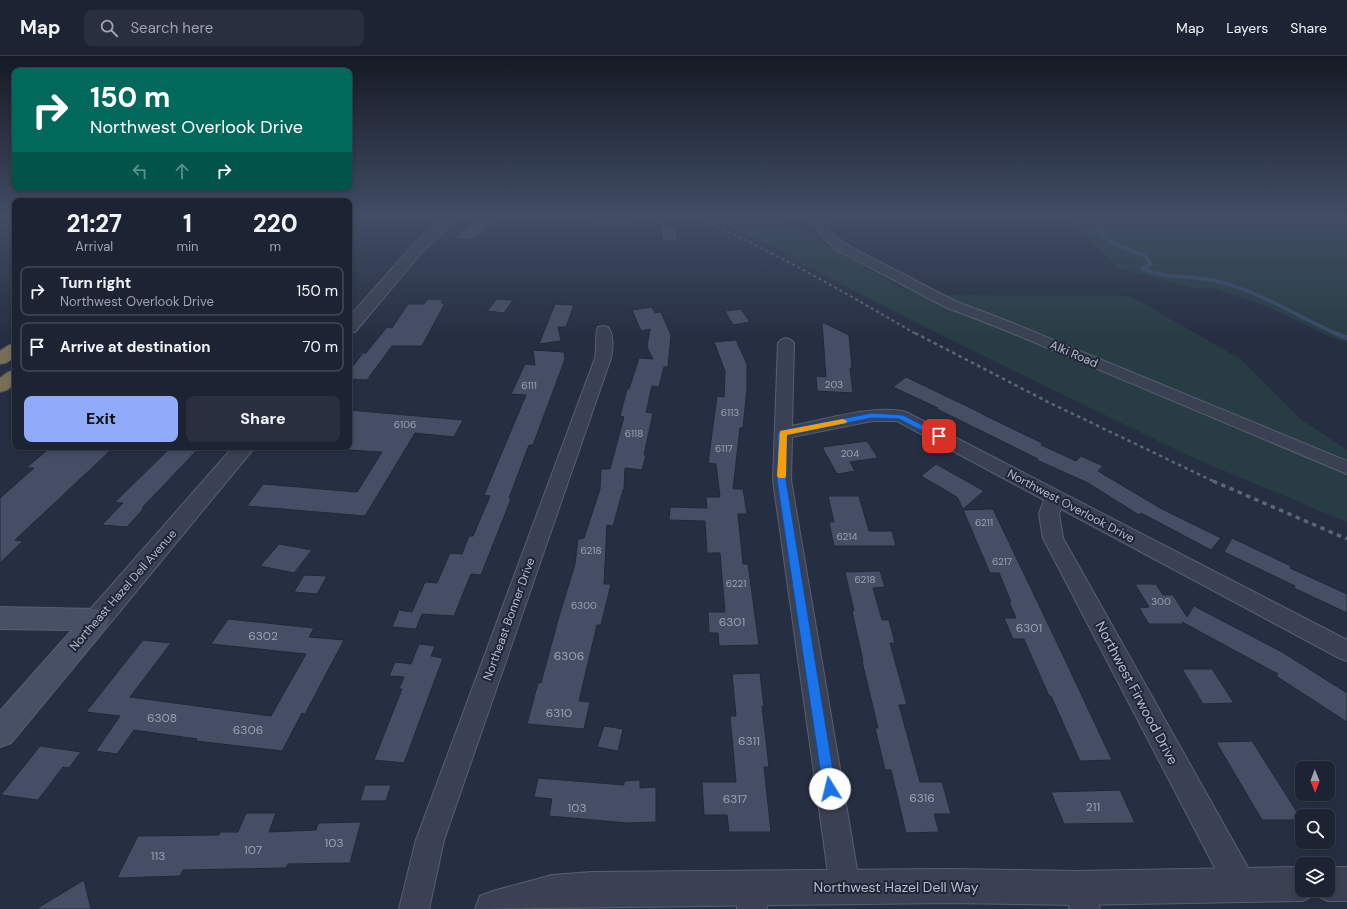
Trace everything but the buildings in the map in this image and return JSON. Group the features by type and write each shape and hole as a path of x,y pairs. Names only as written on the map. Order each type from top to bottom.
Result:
{"highway":[{"path":"0,359 12,352"},
{"path":"0,386 12,378"}],"main road":[{"path":"0,618 97,620"},
{"name":"Northeast Hazel Dell Avenue","path":"0,733 97,620"}],"street":[{"path":"352,324 410,257"},
{"name":"Alki Road","path":"860,257 950,304 1013,328 1347,468"},
{"name":"Northeast Bonner Drive","path":"414,909 430,840 603,358 603,330"},
{"path":"786,343 782,480 845,887"},
{"name":"Northwest Overlook Drive","path":"783,433 872,416 900,416 1017,476 1055,498 1347,651"},
{"name":"Northeast Hazel Dell Avenue","path":"97,620 242,450"},
{"name":"Northwest Firwood Drive","path":"1055,498 1049,514 1053,538 1240,884"},
{"name":"Northwest Hazel Dell Way","path":"493,909 530,898 580,890 751,899 845,887 948,886 1081,898 1240,884 1295,884"},
{"path":"1335,884 1347,884"}],"green space":[{"path":"791,257 847,257 905,290 946,295 1131,296 1240,359 1299,418 1347,450 1347,522 1189,456 935,332"},
{"path":"1107,257 1347,257 1347,343 1328,336 1266,306 1214,288 1191,288 1118,268"}],"waterway":[{"path":"1146,257 1150,264 1142,269 1171,276 1200,278 1235,286 1265,298 1337,334"},
{"path":"1335,333 1347,338"}],"railway":[{"path":"780,257 916,334"},
{"path":"915,333 1050,403 1215,482"},
{"path":"1213,481 1347,539"}],"slow traffic":[{"path":"782,476 783,433 843,421"}],"route":[{"path":"830,789 782,480 783,433 872,416 900,416 939,436"}]}
